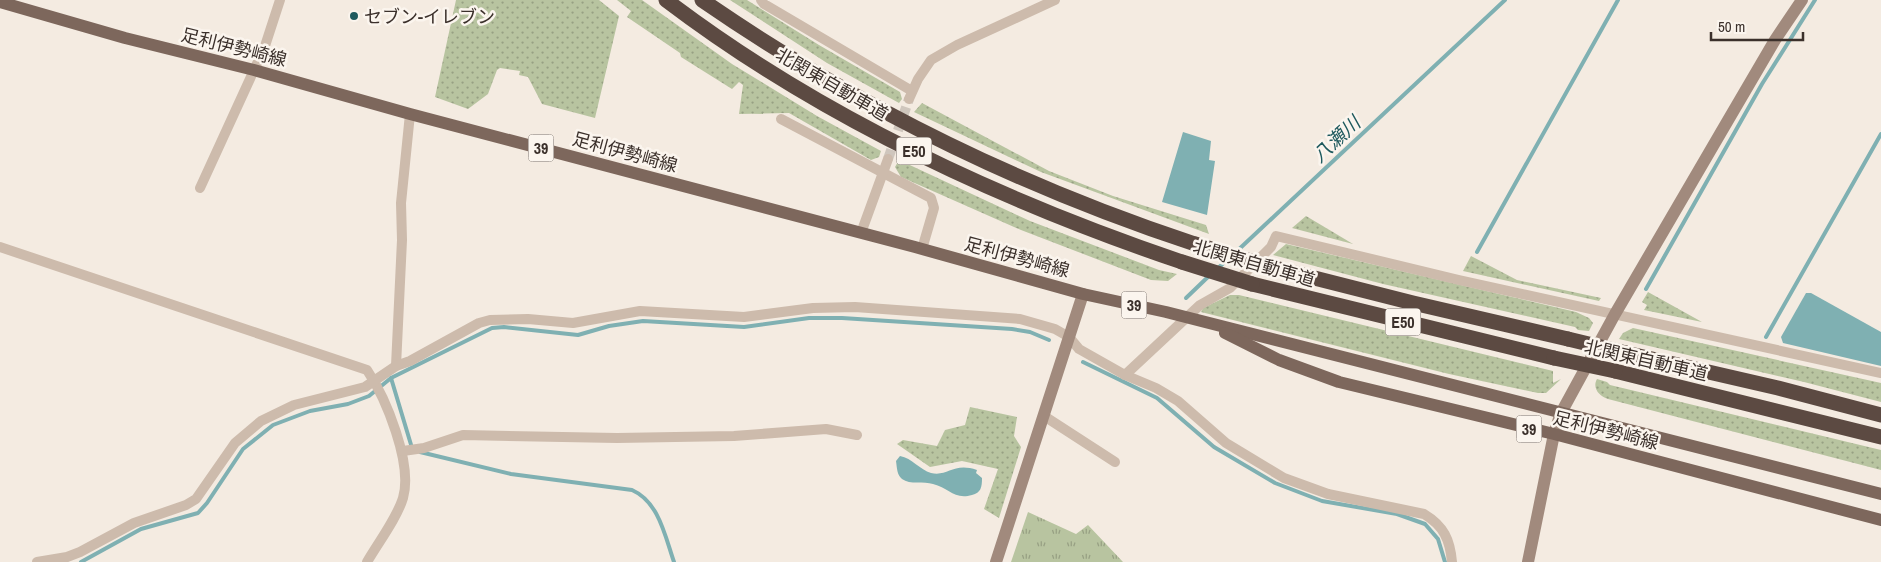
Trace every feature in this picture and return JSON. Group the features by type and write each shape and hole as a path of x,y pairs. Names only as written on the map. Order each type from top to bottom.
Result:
{"highway":[{"name":"北関東自動車道","path":"666,0 795,86 848,116 948,169 1070,222 1182,262 1252,284 1881,437"},
{"name":"北関東自動車道","path":"702,0 824,78 890,116 965,153 1075,201 1195,244 1267,266 1413,304 1778,388 1881,415"}],"main road":[{"name":"足利伊勢崎線","path":"0,2 126,38 254,70 410,114 922,249 1083,294 1185,317 1881,494"},
{"name":"足利伊勢崎線","path":"1185,317 1215,327 1278,360 1310,373 1445,409 1554,434 1881,520"}],"street":[{"path":"200,188 265,46 280,0"},
{"path":"761,0 764,4 911,95 931,60 1055,0"},
{"path":"1528,562 1554,434 1561,414 1615,314 1775,40 1802,0"},
{"path":"396,366 402,240 401,203 410,114"},
{"path":"781,119 933,200 934,208 922,249"},
{"path":"861,233 888,159"},
{"path":"1125,375 1185,317 1200,305 1230,288 1270,247 1276,236 1459,280 1881,373"},
{"path":"0,247 358,365 367,370 374,381 403,451 405,486 402,500 367,562"},
{"path":"996,562 1083,294"},
{"path":"37,562 67,557 134,523 186,505 196,499 235,443 261,421 294,405 357,390 396,366 410,361 479,323 490,320 528,319 573,323 640,311 744,317 814,308 855,307 1020,319 1055,329 1069,337 1079,349 1125,375 1156,388 1178,401 1238,452 1299,484 1328,494 1424,514 1438,523 1446,534 1452,562"},
{"path":"1044,416 1115,462"},
{"path":"403,451 424,448 463,435 617,438 734,436 826,429 857,435"}],"green space":[{"path":"456,0 599,0 619,16 595,118 542,104 528,77 519,75 520,71 500,68 497,70 488,94 468,109 435,97"},
{"path":"617,0 642,0 732,64 817,116 881,151 879,157 871,160 789,113 739,114 743,85 739,82 732,89 681,57 680,53 627,17 631,11"},
{"path":"730,0 747,0 900,92 902,99 899,103 827,63"},
{"path":"922,103 1049,171 1113,196 1206,225 1209,234 1041,172 914,112"},
{"path":"899,160 1030,221 1159,270 1177,274 1168,281 1151,280 1021,230 901,177 895,167"},
{"path":"1306,216 1353,244 1292,228"},
{"path":"1286,244 1576,312 1589,318 1593,323 1589,331 1578,330 1575,327 1383,284 1273,255"},
{"path":"1471,256 1517,280 1601,298 1599,301 1463,271"},
{"path":"1648,292 1702,322 1644,310 1647,305 1642,302"},
{"path":"1230,295 1239,295 1553,371 1553,383 1561,379 1546,393 1538,393 1449,374 1201,312 1203,308"},
{"path":"1633,328 1881,383 1881,402 1619,339 1623,333"},
{"path":"1597,379 1610,385 1881,450 1881,470 1608,399 1597,391 1595,386"},
{"path":"970,407 1017,417 1014,436 1021,447 999,518 984,509 998,469 962,461 930,467 897,444 903,440 937,446 945,430 965,425"},
{"path":"1028,512 1076,534 1088,525 1123,562 1011,562"}],"water":[{"path":"1183,132 1211,141 1209,160 1215,161 1207,215 1162,202"},
{"path":"1806,293 1811,293 1881,332 1881,366 1783,343 1781,337"},
{"path":"900,456 931,473 942,473 956,468 977,470 976,473 982,478 982,484 977,493 961,496 933,484 905,481 900,477 896,461"}],"waterway":[{"name":"八瀬川","path":"1236,252 1505,0"},
{"path":"1477,252 1618,0"},
{"path":"1646,289 1762,84 1815,0"},
{"path":"1766,337 1881,134"},
{"name":"八瀬川","path":"1217,269 1229,258"},
{"name":"八瀬川","path":"1186,298 1210,275"},
{"path":"81,562 141,529 198,513 207,503 243,449 273,425 310,411 348,404 369,396 391,378 492,328 504,327 578,335 609,326 643,321 744,327 809,318 842,318 1012,329 1030,332 1049,340"},
{"path":"1083,362 1157,398 1214,447 1275,483 1322,501 1397,514 1425,524 1438,539 1445,562"},
{"path":"391,378 412,448"},
{"path":"420,452 511,474 632,490 641,495 655,511 674,562"}],"tunnel":[{"path":"888,159 909,99"}],"place":[{"name":"セブン-イレブン","path":"354,16"}]}
